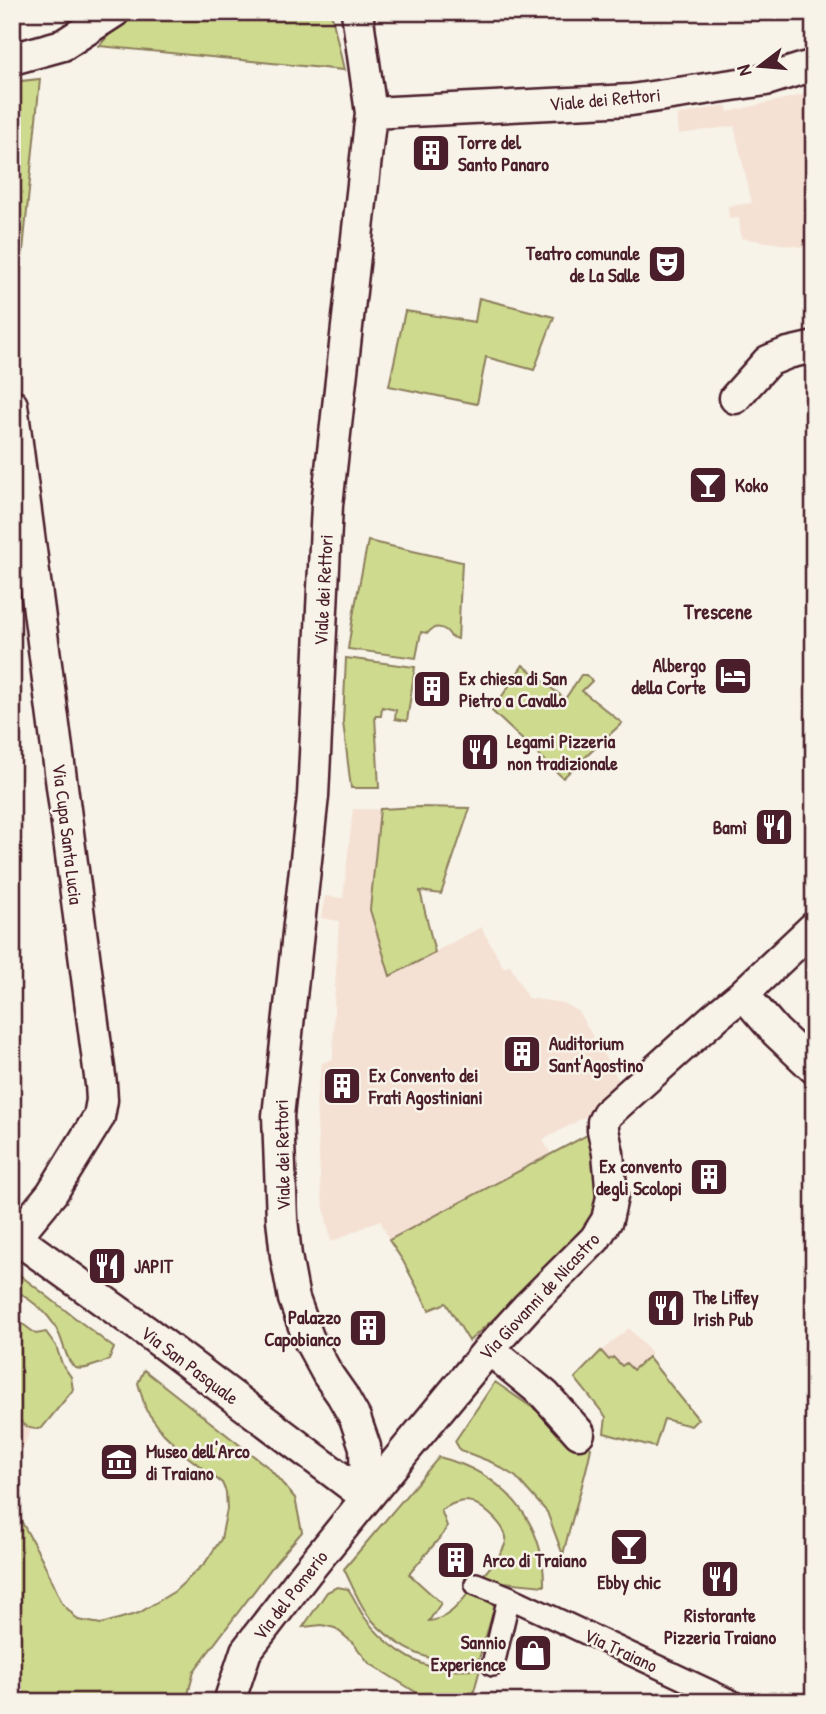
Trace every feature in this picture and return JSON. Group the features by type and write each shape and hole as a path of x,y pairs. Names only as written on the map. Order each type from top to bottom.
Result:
{"street":[{"path":"12,59 63,45 114,12"},
{"path":"357,12 371,113"},
{"name":"Viale dei Rettori","path":"366,1497 365,1447 355,1418 309,1340 294,1299 282,1219 278,1116 313,796 327,505 371,113 631,100 766,80 814,65"},
{"path":"735,398 768,361 814,346"},
{"name":"Via Cupa Santa Lucia","path":"12,404 102,1100 99,1117 52,1193 14,1237"},
{"name":"Via Giovanni de Nicastro","path":"366,1497 489,1349 594,1238 607,1220 612,1197 603,1130 607,1114 743,995 814,927"},
{"path":"743,995 776,1032 814,1068"},
{"name":"Via San Pasquale","path":"14,1237 147,1332 366,1497"},
{"path":"489,1349 545,1395 579,1433"},
{"name":"Via del Pomerio","path":"231,1702 246,1651 366,1497"},
{"name":"Via Traiano","path":"476,1584 733,1702"},
{"path":"493,1665 509,1597"}],"shaded area":[{"path":"814,92 814,249 741,238 739,218 729,219 728,206 752,203 734,126 679,134 677,115 726,105 728,112"},
{"path":"353,809 380,809 370,910 391,975 481,927 504,968 510,965 528,998 564,1003 578,1011 624,1089 590,1109 592,1113 543,1140 551,1154 591,1133 469,1341 446,1303 429,1310 380,1220 331,1242 321,1194 316,1102 322,1063 333,1059 339,921 321,918 325,896 343,898"},
{"path":"629,1328 652,1354 633,1370 610,1360 601,1351"},
{"path":"12,1415 31,1430 12,1472"}],"green space":[{"path":"129,12 331,12 344,70 99,46"},
{"path":"40,79 12,362 12,82"},
{"path":"479,298 554,317 534,370 486,357 477,404 389,386 405,311 475,322"},
{"path":"368,541 462,562 458,639 440,628 434,628 428,633 421,632 416,658 348,649"},
{"path":"346,658 415,667 407,721 395,719 396,710 382,707 381,716 375,716 379,788 351,788 343,722"},
{"path":"523,665 565,699 581,675 586,675 592,681 582,691 622,723 563,778 492,711"},
{"path":"470,808 441,894 420,891 435,953 390,976 370,910 380,809"},
{"path":"591,1133 604,1184 593,1218 539,1278 469,1341 446,1303 429,1310 389,1240"},
{"path":"12,1269 114,1348 109,1360 84,1368 73,1366 55,1326 46,1314 16,1290 12,1295"},
{"path":"12,1316 36,1334 46,1332 71,1377 73,1390 42,1428 30,1428 12,1415"},
{"path":"601,1351 609,1360 613,1357 622,1366 626,1363 633,1370 648,1357 698,1419 691,1426 664,1419 655,1447 604,1433 606,1417 575,1378"},
{"path":"144,1370 269,1468 295,1498 302,1532 276,1562 194,1671 186,1702 29,1702 12,1697 12,1679 18,1661 12,1654 13,1471 19,1517 62,1603 78,1620 101,1624 139,1613 175,1591 205,1563 221,1539 227,1509 226,1492 222,1483 188,1457 163,1433 146,1410 138,1383"},
{"path":"495,1382 577,1442 591,1448 563,1555 547,1512 516,1477 491,1462 460,1450 455,1441"},
{"path":"439,1457 482,1474 516,1502 537,1540 542,1562 544,1586 482,1580 506,1542 501,1526 490,1514 472,1502 460,1502 441,1510 447,1526 443,1534 409,1574 441,1603 429,1621 448,1614 471,1590 495,1606 479,1659 454,1661 428,1658 396,1642 366,1613 344,1569"},
{"path":"337,1587 348,1589 372,1627 398,1651 430,1667 480,1669 471,1702 419,1702 422,1696 369,1663 353,1643 335,1628 322,1625 303,1627 327,1592"}],"place":[{"name":"Torre del Santo Panaro","path":"431,153"},
{"name":"Teatro comunale de La Salle","path":"667,264"},
{"name":"Koko","path":"708,485"},
{"name":"Albergo della Corte","path":"733,676"},
{"name":"Ex chiesa di San Pietro a Cavallo","path":"432,689"},
{"name":"Legami Pizzeria non tradizionale","path":"480,752"},
{"name":"Bamì","path":"774,827"},
{"name":"Auditorium Sant'Agostino","path":"522,1054"},
{"name":"Ex Convento dei Frati Agostiniani","path":"342,1086"},
{"name":"Ex convento degli Scolopi","path":"709,1177"},
{"name":"JAPIT","path":"107,1266"},
{"name":"The Liffey Irish Pub","path":"666,1308"},
{"name":"Palazzo Capobianco","path":"368,1328"},
{"name":"Museo dell'Arco di Traiano","path":"119,1462"},
{"name":"Ebby chic","path":"629,1547"},
{"name":"Arco di Traiano","path":"456,1560"},
{"name":"Ristorante Pizzeria Traiano","path":"720,1579"},
{"name":"Sannio Experience","path":"533,1653"}],"district":[{"name":"Trescene","path":"718,611"}]}
